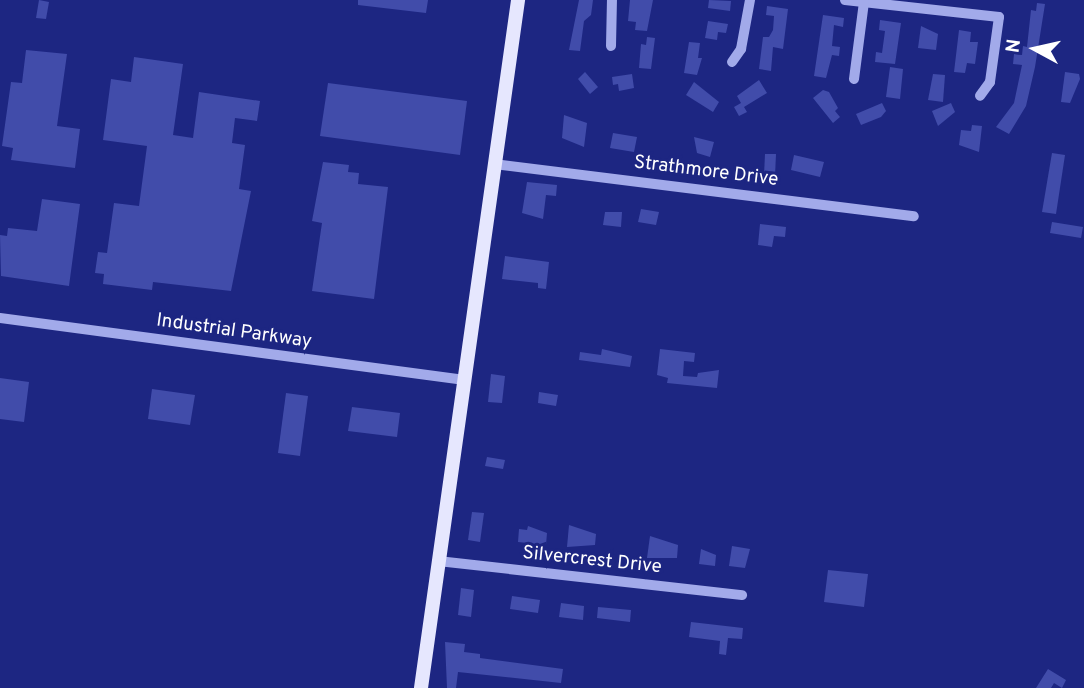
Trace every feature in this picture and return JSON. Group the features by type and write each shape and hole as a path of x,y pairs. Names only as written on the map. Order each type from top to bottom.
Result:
{"main road":[{"path":"421,688 518,0"}],"street":[{"path":"611,47 612,0"},
{"path":"732,62 741,49 750,0"},
{"path":"845,0 999,17 990,82 980,96"},
{"path":"854,79 864,2"},
{"name":"Strathmore Drive","path":"494,164 914,216"},
{"name":"Industrial Parkway","path":"0,317 463,380"},
{"name":"Silvercrest Drive","path":"438,561 741,595"}],"building":[{"path":"39,0 49,2 46,19 36,18"},
{"path":"358,0 428,0 426,13 358,5"},
{"path":"579,0 593,0 591,15 584,21 580,51 569,50"},
{"path":"630,0 653,0 647,31 635,30 636,22 628,21"},
{"path":"709,0 731,1 730,11 708,8"},
{"path":"1037,3 1045,4 1035,67 1026,106 1009,134 996,127 1014,103 1022,65 1013,64 1014,54 1022,55 1023,46 1027,47 1031,10 1036,11"},
{"path":"767,6 788,9 783,49 773,47 771,71 759,69 763,37 769,37 773,30 774,16 766,15"},
{"path":"823,15 844,18 843,27 834,25 832,46 840,47 839,56 832,55 826,78 814,76"},
{"path":"880,20 901,23 895,64 875,62 876,52 882,53 885,31 879,30"},
{"path":"708,21 728,24 726,33 718,32 717,40 705,38"},
{"path":"921,26 938,34 936,50 918,48"},
{"path":"959,30 971,32 970,42 978,42 975,64 967,63 965,73 954,72"},
{"path":"647,37 655,38 651,69 639,68 641,44 646,45"},
{"path":"689,42 700,43 698,58 702,58 697,75 684,73"},
{"path":"26,50 67,54 57,126 80,129 75,168 11,160 13,148 2,146 11,82 22,83"},
{"path":"134,57 183,64 173,135 193,138 199,92 260,101 257,121 235,118 232,143 245,145 239,189 251,191 231,291 153,282 152,290 103,284 104,274 95,273 98,252 107,253 114,203 139,206 147,146 103,140 111,79 131,82"},
{"path":"890,67 903,69 900,99 886,97"},
{"path":"585,72 598,87 590,94 578,79"},
{"path":"1065,72 1079,74 1080,79 1070,103 1061,102"},
{"path":"632,74 634,88 619,91 618,84 613,85 612,77"},
{"path":"933,74 945,75 943,102 928,100"},
{"path":"759,80 767,93 744,107 747,112 739,116 734,107 741,103 737,96"},
{"path":"694,82 719,102 713,112 686,95"},
{"path":"328,83 467,101 460,155 320,136"},
{"path":"823,90 829,92 838,108 835,111 840,117 833,123 813,98"},
{"path":"882,103 886,111 881,117 861,125 856,114"},
{"path":"951,103 955,112 938,126 932,111"},
{"path":"564,115 587,123 584,147 562,138"},
{"path":"972,125 982,126 979,152 959,145 961,130 971,131"},
{"path":"613,133 637,137 634,152 610,148"},
{"path":"694,137 714,142 710,157 697,153"},
{"path":"1052,153 1065,155 1056,214 1042,212"},
{"path":"765,154 776,154 775,176 764,175"},
{"path":"794,155 824,162 820,177 791,170"},
{"path":"323,162 349,165 348,172 359,173 358,184 388,187 374,299 312,291 322,223 312,221"},
{"path":"527,182 557,185 556,196 546,195 543,219 522,213"},
{"path":"42,199 80,204 69,286 1,276 0,235 7,236 8,228 37,231"},
{"path":"641,209 659,212 656,225 638,222"},
{"path":"605,212 622,212 621,227 603,225"},
{"path":"1052,222 1083,227 1081,238 1050,233"},
{"path":"760,224 786,227 785,237 774,236 772,247 758,245"},
{"path":"505,256 549,262 546,289 538,288 538,283 502,279"},
{"path":"602,349 632,356 630,367 579,360 580,352 601,355"},
{"path":"660,349 695,353 694,362 684,361 683,376 697,377 698,373 719,370 717,388 667,383 668,378 657,375"},
{"path":"491,374 505,376 502,403 488,402"},
{"path":"0,378 29,382 24,422 0,419"},
{"path":"152,389 195,395 190,425 148,419"},
{"path":"539,392 558,395 556,406 538,403"},
{"path":"286,393 308,396 300,456 278,453"},
{"path":"352,407 400,413 397,437 348,431"},
{"path":"487,457 505,460 503,469 485,466"},
{"path":"472,512 484,513 480,542 468,540"},
{"path":"569,525 596,534 595,545 567,547"},
{"path":"528,526 547,533 546,545 518,542 519,529 527,530"},
{"path":"650,536 678,545 677,558 647,558"},
{"path":"732,546 750,549 745,568 729,566"},
{"path":"701,549 716,555 715,566 699,564"},
{"path":"828,570 868,574 864,607 824,602"},
{"path":"461,588 474,590 471,617 458,615"},
{"path":"512,596 540,600 538,613 510,609"},
{"path":"561,603 584,606 583,620 559,617"},
{"path":"598,607 631,610 630,622 597,618"},
{"path":"691,622 743,628 742,639 728,638 726,655 719,654 720,641 689,637"},
{"path":"445,642 465,644 464,652 480,654 480,658 563,669 561,683 458,672 456,688 447,688"},
{"path":"1048,669 1066,680 1062,688 1054,683 1051,688 1036,688"}]}
